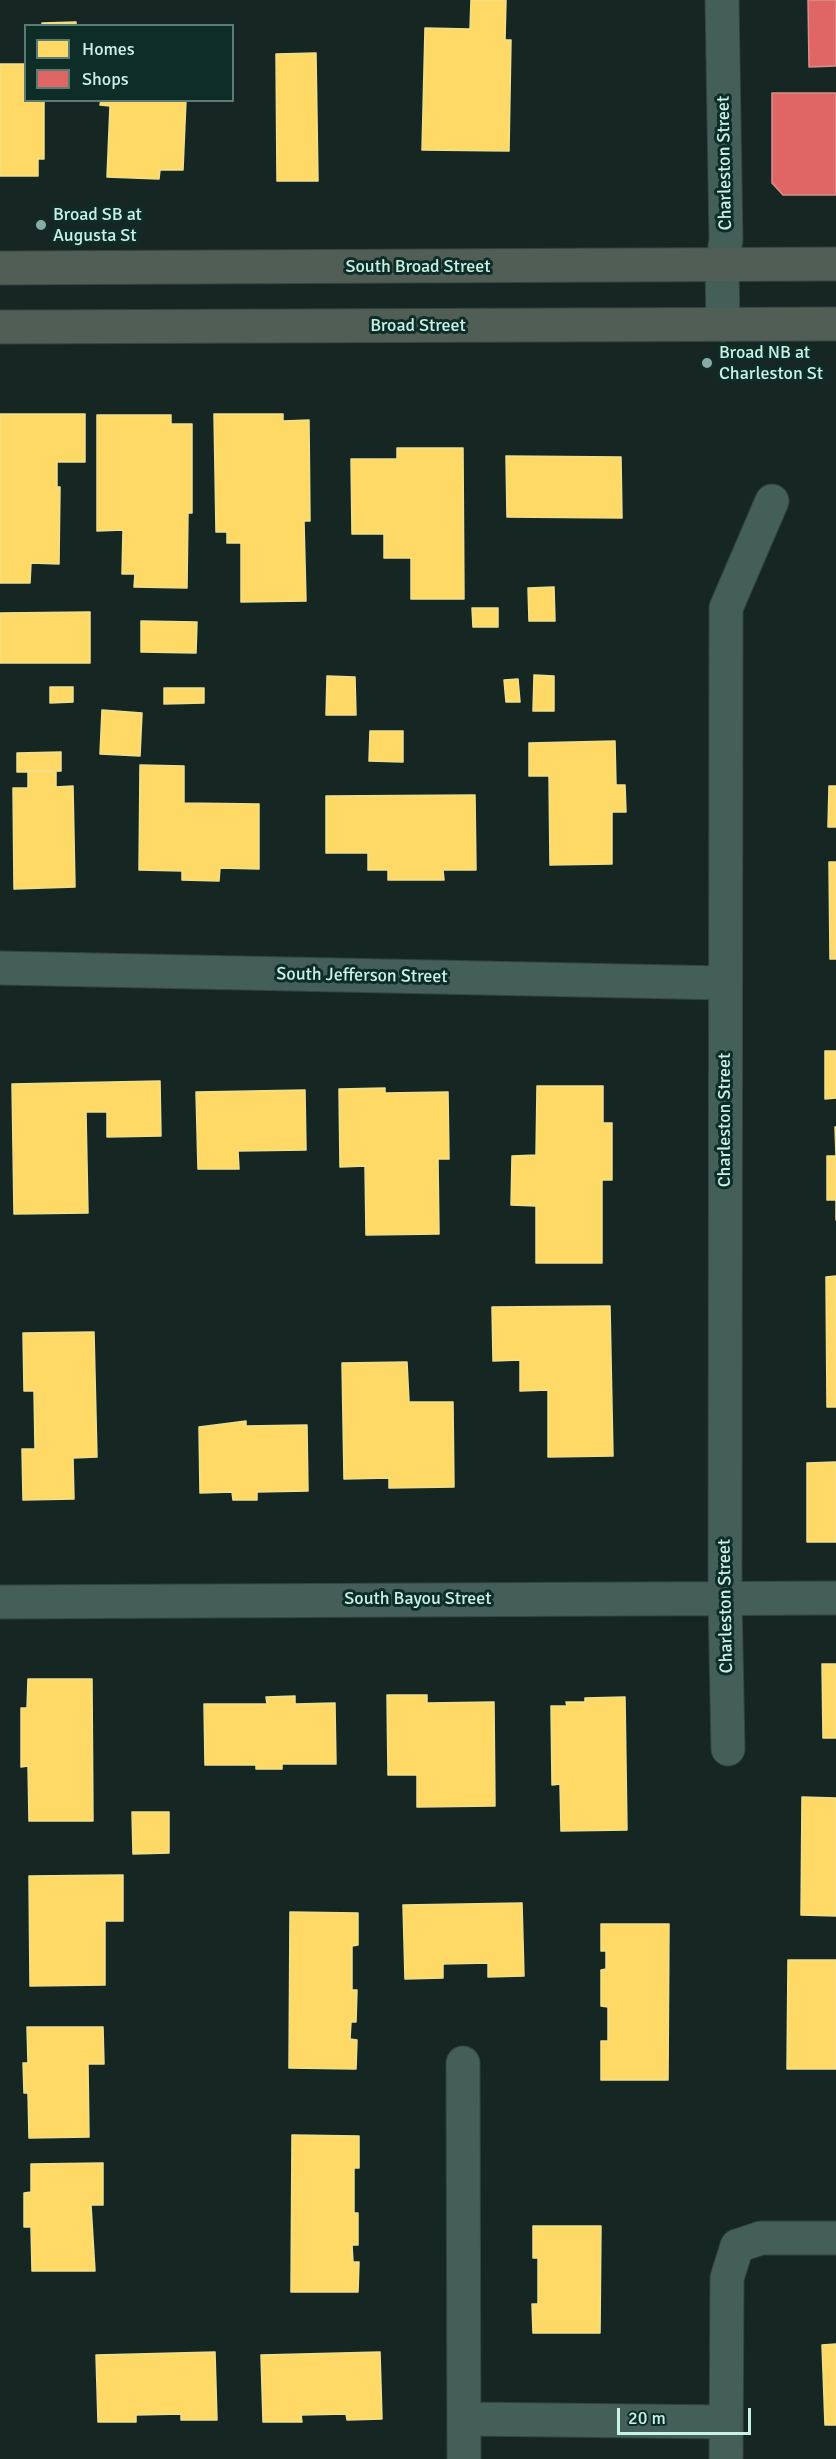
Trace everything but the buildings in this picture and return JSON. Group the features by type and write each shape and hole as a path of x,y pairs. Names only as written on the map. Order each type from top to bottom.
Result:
{"main road":[{"name":"South Broad Street","path":"0,268 722,267 836,264"},
{"name":"Broad Street","path":"0,327 836,324"}],"street":[{"name":"Charleston Street","path":"722,0 726,240 722,267 723,325"},
{"name":"Charleston Street","path":"728,1749 725,1598 726,608 772,501"},
{"name":"South Jefferson Street","path":"0,968 724,983"},
{"name":"South Bayou Street","path":"0,1602 836,1598"},
{"path":"463,2063 464,2459"},
{"path":"726,2459 726,2278 737,2246 761,2238 836,2238"},
{"path":"465,2420 726,2422"}],"place":[{"name":"Broad SB at Augusta St","path":"41,225"},
{"name":"Broad NB at Charleston St","path":"707,363"}]}
